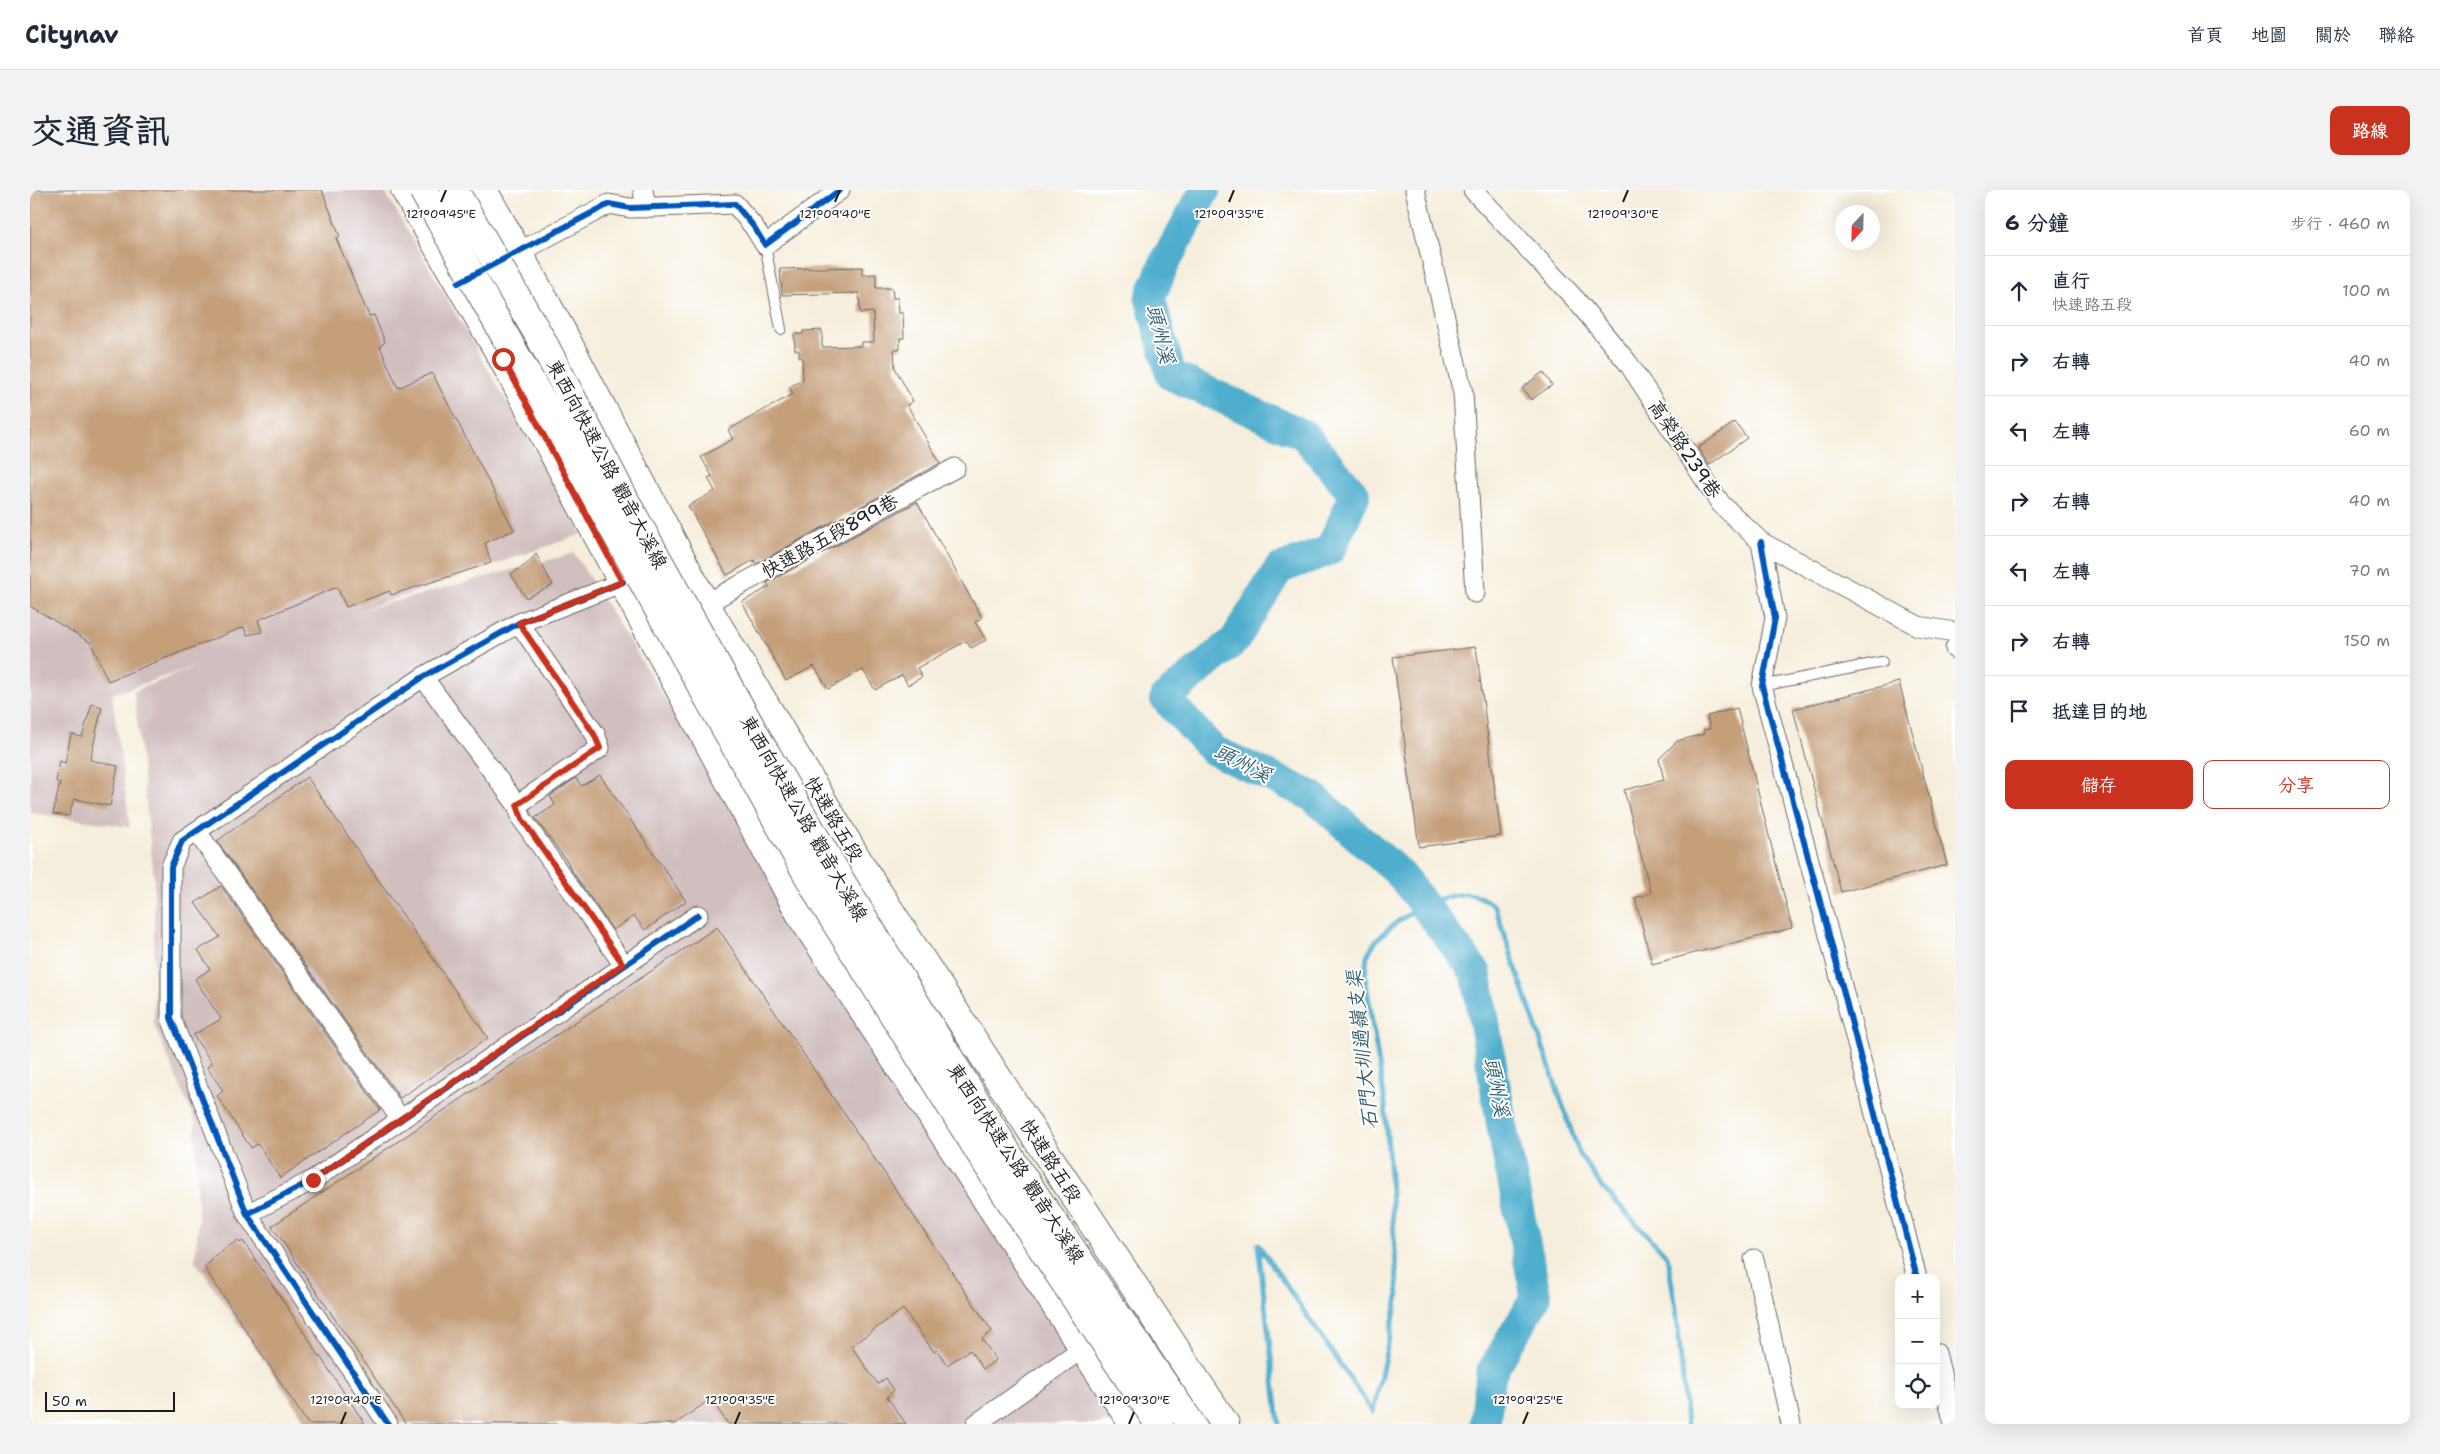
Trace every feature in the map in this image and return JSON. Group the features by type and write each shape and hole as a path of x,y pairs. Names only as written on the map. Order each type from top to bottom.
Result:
{"main road":[{"path":"405,190 503,359 802,917 1133,1424"},
{"name":"東西向快速公路 觀音大溪線","path":"423,190 823,902 1004,1191 1159,1424"},
{"name":"東西向快速公路 觀音大溪線","path":"454,190 540,340 629,508 761,745 845,888 1019,1172 1191,1424"},
{"name":"快速路五段","path":"483,190 520,252 705,604 864,868 1035,1136 1226,1424"}],"street":[{"path":"520,252 609,204 630,208 644,199 734,197 765,245 840,190"},
{"path":"1415,190 1464,393 1475,593"},
{"name":"高榮路239巷","path":"1472,190 1576,300 1628,363 1721,504 1761,542 1918,626 1955,632"},
{"name":"快速路五段899巷","path":"705,604 955,468"},
{"path":"1761,542 1775,618 1762,686 1828,931 1916,1274"},
{"path":"388,1424 247,1214 171,1018 171,867 182,841 198,832 423,677 519,623 622,582"},
{"path":"517,805 600,748 594,734 519,623"},
{"path":"423,677 517,805 522,819 623,964"},
{"path":"198,832 400,1118"},
{"path":"247,1214 313,1180 623,964 698,915"},
{"path":"1754,1259 1791,1424"},
{"path":"976,1424 1083,1348"},
{"path":"1939,1364 1954,1424"}],"lane":[{"path":"765,245 781,329"},
{"path":"1762,686 1882,662"}],"shaded area":[{"path":"30,190 384,190 583,534 356,612 574,553 1121,1424 307,1424 195,1261 198,1221 195,1121 154,1025 154,878 134,691 199,665 112,694 130,827 30,813"}],"building":[{"path":"30,190 322,190 340,237 336,238 369,316 374,315 385,342 380,347 398,388 432,373 514,530 485,543 491,563 391,595 390,591 346,607 337,587 258,620 262,632 247,635 244,627 108,681 91,643 30,606"},
{"path":"862,267 862,275 876,274 876,288 892,288 893,298 898,298 899,313 903,313 904,338 900,338 900,349 894,349 895,368 913,401 907,405 940,463 756,564 754,560 727,575 688,506 715,491 708,478 712,476 701,457 733,439 728,430 793,394 789,387 803,380 802,357 799,357 799,350 795,350 794,334 803,334 803,331 822,330 822,347 861,346 861,342 874,342 873,312 860,313 859,293 782,295 780,269"},
{"path":"1543,372 1552,385 1531,400 1522,388"},
{"path":"1735,422 1747,438 1709,465 1698,448"},
{"path":"917,502 982,618 975,622 986,640 971,648 966,641 917,668 922,677 908,685 902,675 875,690 863,670 828,689 814,666 786,681 742,602 769,587 767,583"},
{"path":"536,554 553,585 526,598 511,574 527,564"},
{"path":"1476,647 1501,836 1419,847 1393,657"},
{"path":"1899,682 1947,865 1841,892 1793,709"},
{"path":"92,704 102,707 90,760 118,766 110,806 74,799 69,816 53,814 60,783 56,782 60,761 65,763 71,734 82,737"},
{"path":"1737,708 1792,928 1652,964 1635,898 1651,893 1624,790 1664,780 1659,759 1677,741 1704,734 1703,730 1710,729 1707,716"},
{"path":"600,775 686,901 645,930 634,916 613,930 569,864 535,818 555,805 550,796 576,778 581,786"},
{"path":"307,777 488,1038 400,1098 217,841"},
{"path":"221,886 380,1110 280,1178 258,1144 251,1148 217,1096 223,1091 207,1067 212,1063 193,1035 221,1019 195,979 210,969 198,950 220,937 195,903"},
{"path":"717,927 992,1331 982,1339 996,1360 983,1369 970,1350 947,1365 937,1350 934,1352 903,1309 851,1346 878,1384 886,1378 894,1390 887,1397 906,1424 728,1424 711,1399 675,1424 406,1424 272,1226"},
{"path":"238,1240 240,1243 243,1241 365,1424 308,1424 204,1267 212,1260 211,1258"}],"waterway":[{"name":"頭州溪","path":"1205,190 1165,262 1150,298 1171,375 1304,435 1355,495 1330,550 1279,569 1234,641 1165,698 1213,750 1312,796 1401,875 1476,973 1504,1138 1536,1297 1491,1373 1485,1424"},
{"name":"石門大圳過嶺支渠","path":"1279,1424 1258,1244 1373,1412 1398,1297 1385,1103 1365,976 1367,957 1373,946 1394,924 1423,906 1438,900 1464,894 1481,898 1495,907 1579,1153 1602,1187 1667,1256 1676,1308 1687,1424"}],"cycle path":[{"path":"458,283 609,204 630,208 735,204 754,227 765,245 840,190"},
{"path":"1761,542 1775,618 1762,686 1828,931 1916,1274"},
{"path":"388,1424 247,1214 171,1018 171,867 182,841 423,677 519,623 623,582"},
{"path":"247,1214 313,1180 698,915"}],"route":[{"path":"313,1180 623,964 522,819 517,805 600,748 594,734 519,623 622,582 503,359"}]}
